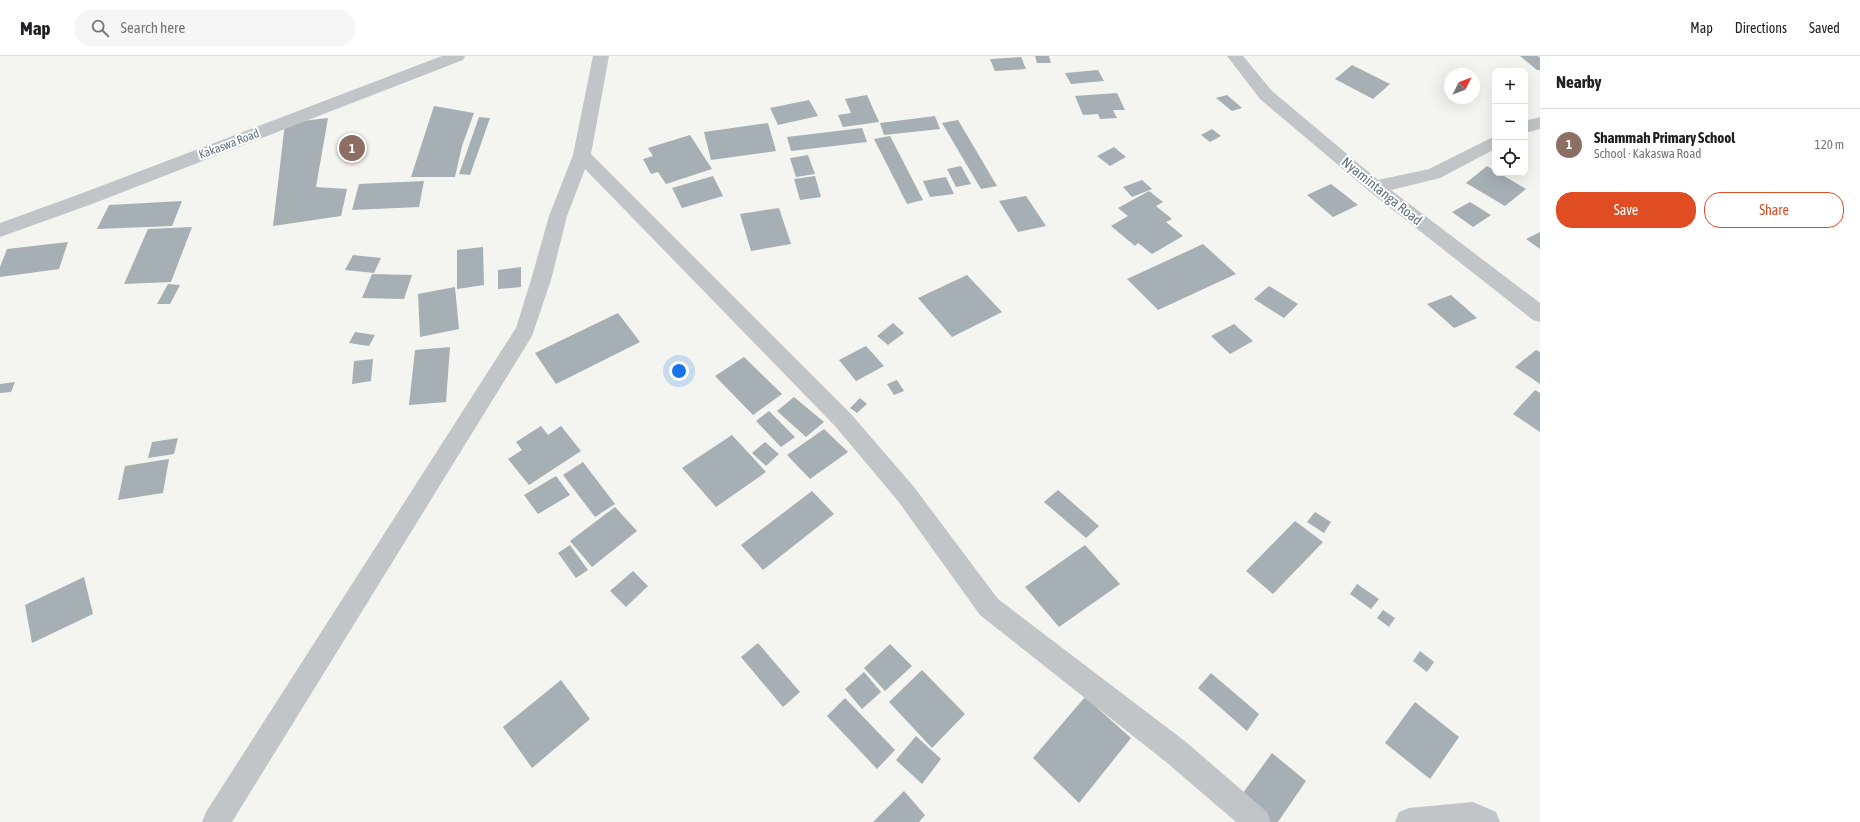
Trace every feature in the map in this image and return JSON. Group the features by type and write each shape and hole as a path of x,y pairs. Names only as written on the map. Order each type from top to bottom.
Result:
{"street":[{"name":"Kakaswa Road","path":"0,230 86,199 456,56"},
{"path":"216,822 525,330 541,280 558,216 582,155 601,56"},
{"name":"Nyamintanga Road","path":"1235,56 1266,95 1375,187 1540,314"},
{"path":"1528,126 1540,123"},
{"path":"1375,187 1434,174 1492,144"},
{"path":"582,155 843,420 906,494 989,607 1176,752 1258,822"},
{"path":"1409,822 1473,816 1486,822"}],"building":[{"path":"1035,56 1049,56 1051,63 1037,63"},
{"path":"1520,56 1538,56 1540,58 1540,70 1537,70"},
{"path":"1021,57 1026,69 995,71 990,59"},
{"path":"1352,65 1390,84 1373,99 1335,79"},
{"path":"1098,70 1104,81 1071,84 1065,73"},
{"path":"1117,93 1125,110 1113,110 1117,118 1100,119 1098,114 1083,115 1075,96"},
{"path":"867,95 879,122 843,127 838,115 851,113 845,99"},
{"path":"1227,95 1242,108 1232,111 1216,98"},
{"path":"809,100 818,116 778,125 770,108"},
{"path":"434,106 474,113 462,146 455,177 411,177"},
{"path":"935,116 940,129 884,135 880,123"},
{"path":"479,117 490,118 470,175 459,174"},
{"path":"328,118 316,187 347,189 341,216 273,226 285,123"},
{"path":"958,120 997,186 981,189 942,123"},
{"path":"768,123 776,151 711,160 704,132"},
{"path":"862,128 867,142 791,151 787,137"},
{"path":"1212,129 1221,136 1210,142 1201,135"},
{"path":"690,135 712,169 666,184 658,172 651,174 643,159 653,156 648,148"},
{"path":"890,136 923,200 907,204 874,139"},
{"path":"1114,147 1126,157 1110,166 1097,156"},
{"path":"808,155 815,174 796,177 790,158"},
{"path":"961,166 971,184 956,187 947,169"},
{"path":"1487,166 1492,169 1492,176 1504,176 1526,189 1505,206 1466,183"},
{"path":"713,176 723,196 682,208 672,188"},
{"path":"815,176 821,197 800,200 794,179"},
{"path":"946,177 954,194 930,197 923,181"},
{"path":"1142,180 1152,189 1132,197 1123,187"},
{"path":"424,181 419,207 352,210 359,184"},
{"path":"1331,184 1358,205 1333,217 1307,195"},
{"path":"1149,191 1163,202 1156,206 1172,219 1166,222 1183,236 1152,254 1138,243 1135,246 1111,226 1128,216 1118,208"},
{"path":"1026,196 1046,226 1018,232 999,201"},
{"path":"182,201 172,226 97,229 109,205"},
{"path":"1470,202 1491,215 1473,227 1452,212"},
{"path":"779,208 791,244 751,251 740,214"},
{"path":"192,227 171,282 124,284 148,229"},
{"path":"1540,232 1540,249 1526,239"},
{"path":"68,242 59,269 0,277 0,267 7,249"},
{"path":"1203,244 1236,274 1158,310 1127,279"},
{"path":"483,247 484,285 457,289 457,250"},
{"path":"353,255 381,258 374,273 345,270"},
{"path":"521,267 521,287 498,289 498,270"},
{"path":"372,274 412,275 404,299 362,298"},
{"path":"967,275 1002,312 952,337 918,298"},
{"path":"168,284 180,285 170,304 157,304"},
{"path":"1269,286 1298,304 1284,318 1254,299"},
{"path":"455,287 459,329 420,337 418,294"},
{"path":"1451,295 1477,318 1454,328 1427,304"},
{"path":"618,313 640,342 556,384 535,353"},
{"path":"893,323 904,333 888,345 877,336"},
{"path":"1234,324 1253,341 1230,354 1211,336"},
{"path":"355,332 375,335 369,346 349,343"},
{"path":"866,346 884,366 856,381 839,360"},
{"path":"450,347 446,402 409,405 415,350"},
{"path":"1536,350 1540,352 1540,384 1515,367"},
{"path":"744,357 782,394 753,415 715,376"},
{"path":"373,359 371,381 352,384 354,361"},
{"path":"897,380 904,391 894,395 887,384"},
{"path":"15,382 11,392 0,393 0,384"},
{"path":"1535,390 1540,393 1540,432 1513,414"},
{"path":"794,397 824,422 806,437 777,411"},
{"path":"860,398 867,404 857,413 850,408"},
{"path":"769,411 795,437 781,447 756,421"},
{"path":"541,426 548,435 561,426 581,451 529,485 508,459 522,450 516,442"},
{"path":"824,429 848,452 810,479 787,455"},
{"path":"732,435 766,472 716,507 682,468"},
{"path":"178,438 174,454 148,458 152,442"},
{"path":"765,442 779,454 766,466 752,453"},
{"path":"169,459 163,493 118,500 125,466"},
{"path":"583,462 615,504 595,517 563,475"},
{"path":"556,476 570,495 538,514 524,495"},
{"path":"1058,490 1099,526 1086,538 1044,502"},
{"path":"812,491 834,514 763,570 741,545"},
{"path":"615,507 637,531 592,567 570,541"},
{"path":"1315,512 1331,522 1324,533 1307,522"},
{"path":"1295,521 1323,542 1273,594 1246,571"},
{"path":"570,545 588,570 576,578 558,553"},
{"path":"1085,545 1120,584 1059,627 1025,587"},
{"path":"633,571 648,586 626,607 610,591"},
{"path":"84,577 93,614 32,643 25,605"},
{"path":"1357,584 1379,599 1371,609 1350,594"},
{"path":"1383,610 1395,618 1389,627 1377,618"},
{"path":"758,643 800,692 783,707 741,657"},
{"path":"890,644 912,666 885,691 864,668"},
{"path":"1420,651 1434,662 1427,672 1413,661"},
{"path":"922,670 965,714 932,748 889,702"},
{"path":"864,672 881,692 862,709 845,689"},
{"path":"1211,673 1259,714 1247,731 1198,688"},
{"path":"561,680 590,719 532,768 503,727"},
{"path":"1085,697 1131,738 1079,803 1033,758"},
{"path":"845,698 895,750 877,769 827,716"},
{"path":"1415,702 1459,737 1430,779 1385,743"},
{"path":"916,736 941,759 922,784 896,760"},
{"path":"1272,753 1306,781 1278,822 1268,822 1240,797"},
{"path":"904,791 925,815 919,822 873,822"}],"place":[{"name":"Shammah Primary School","path":"352,148"}]}
